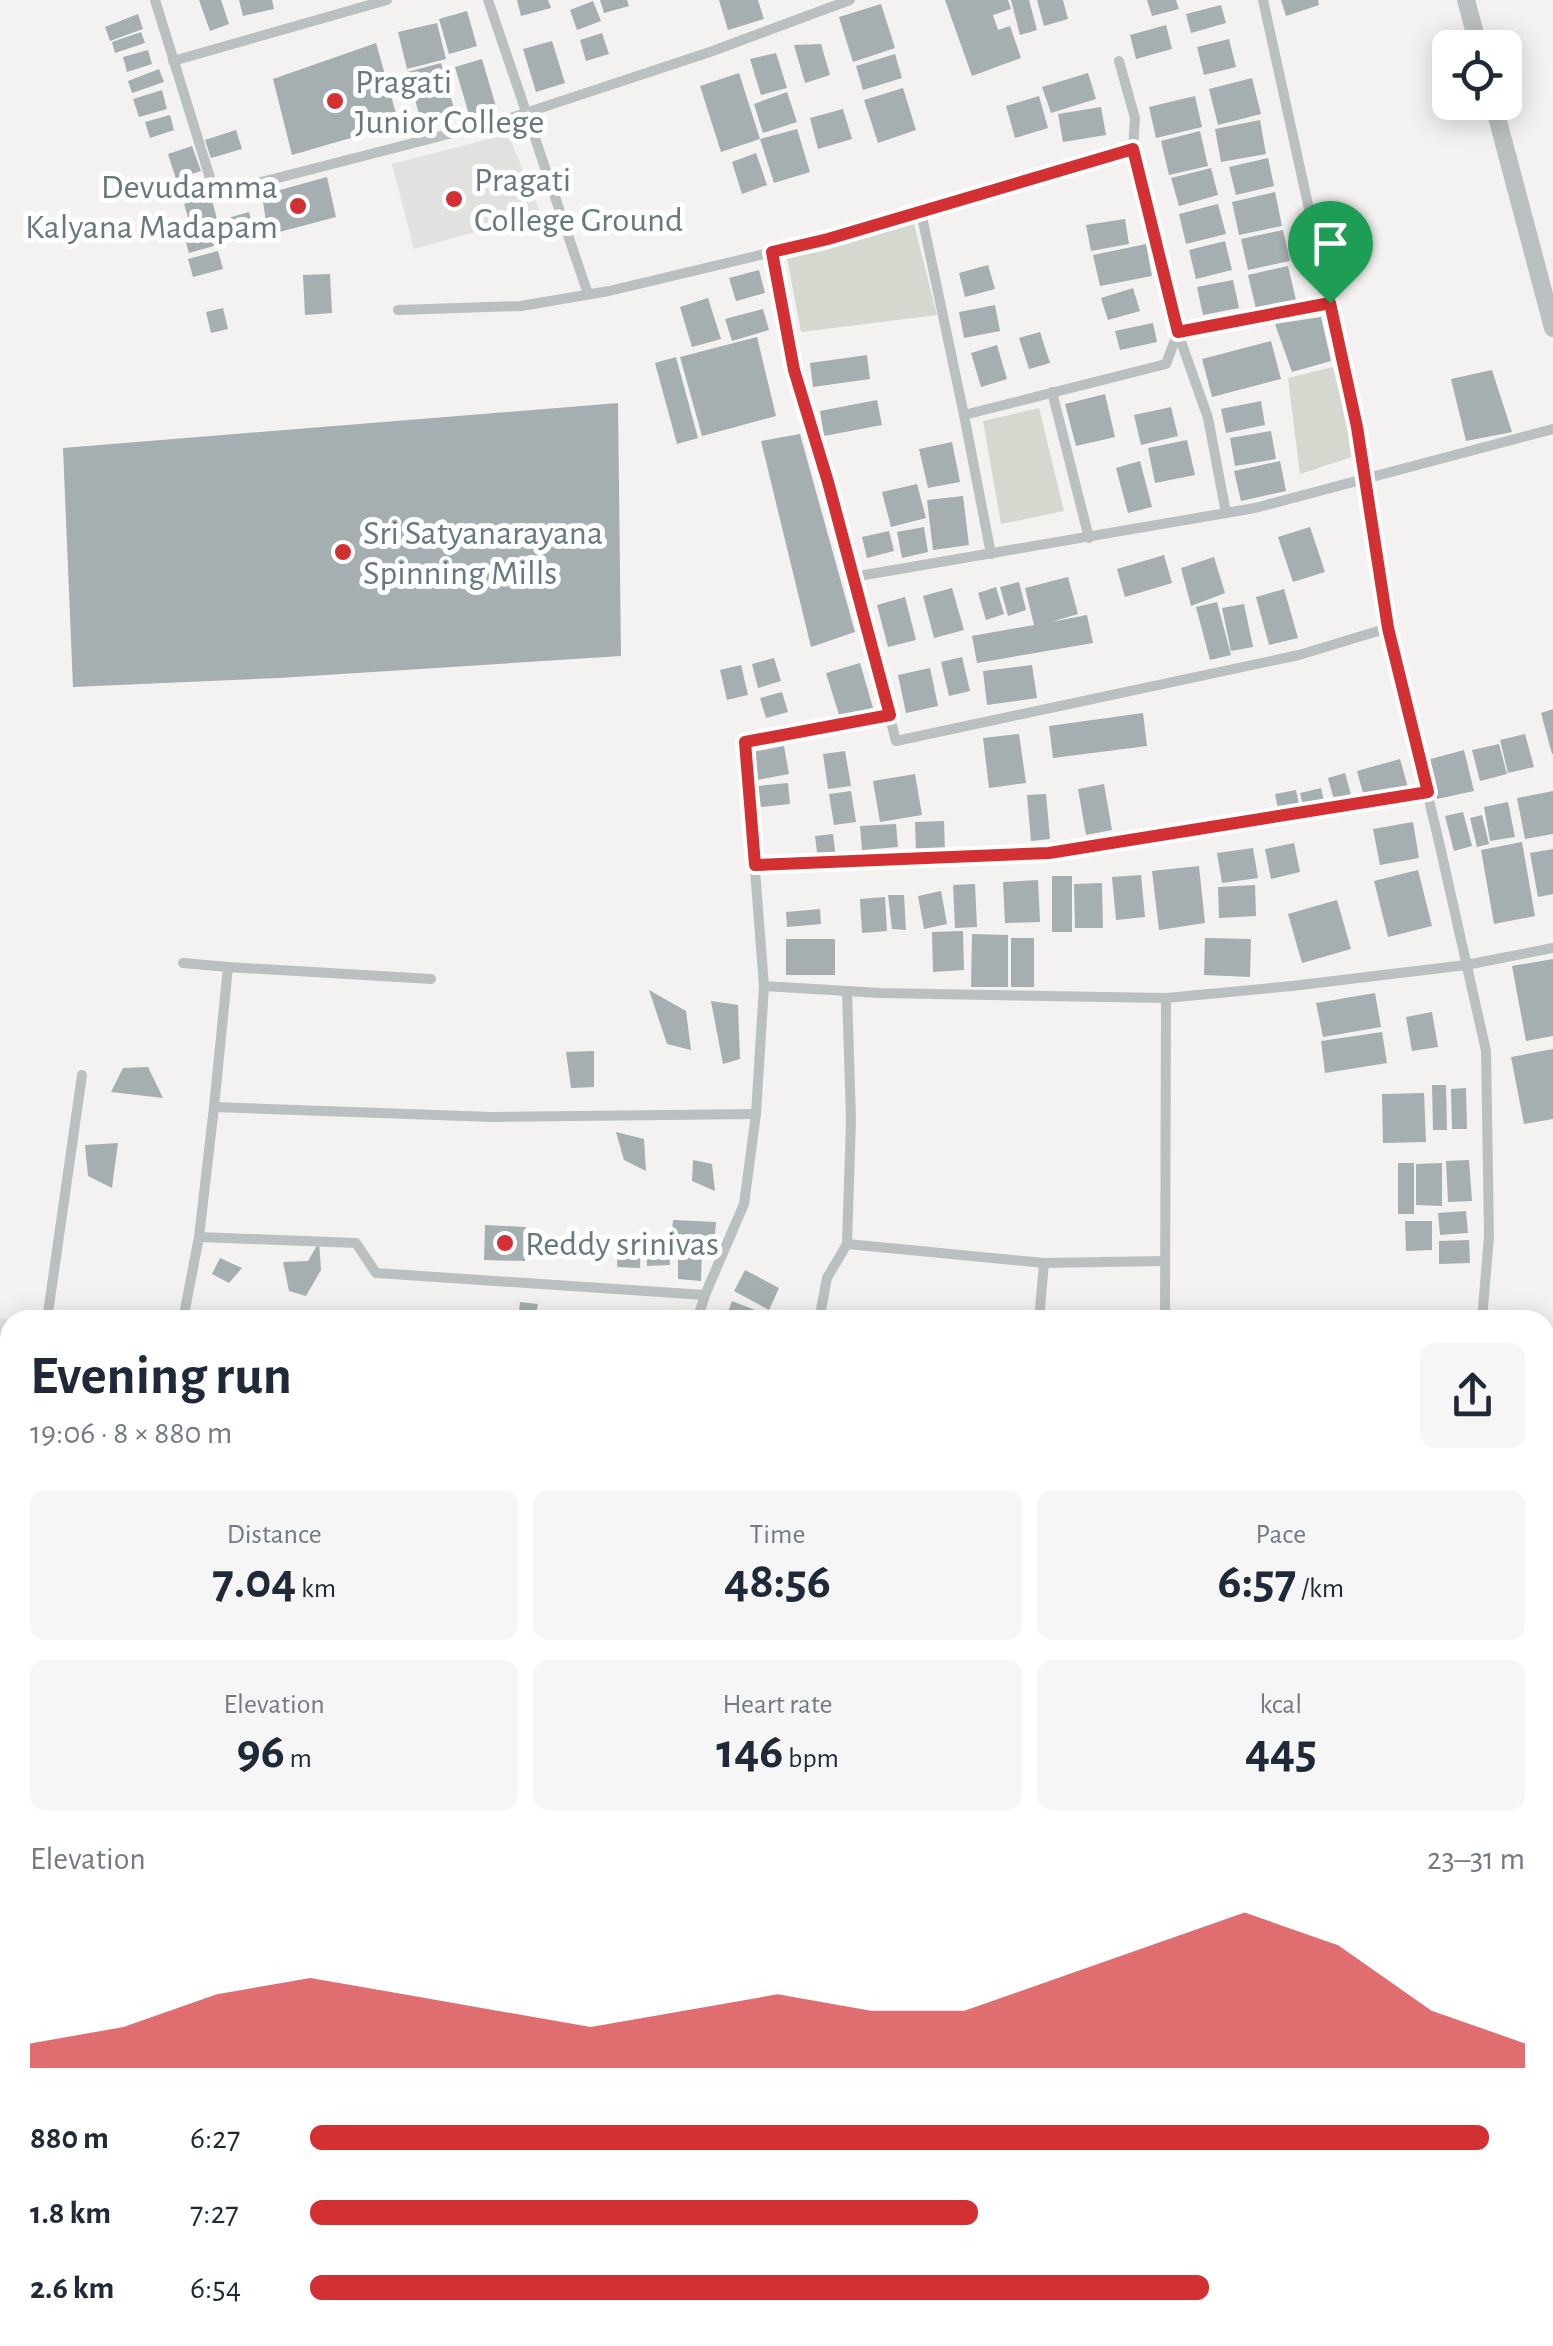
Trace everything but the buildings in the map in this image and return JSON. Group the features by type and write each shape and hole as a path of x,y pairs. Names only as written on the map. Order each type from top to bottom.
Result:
{"street":[{"path":"488,0 588,294"},
{"path":"156,4 216,194 527,112 710,52 850,0"},
{"path":"1263,0 1357,427 1388,628 1486,1051 1489,1236 1483,1310"},
{"path":"1466,0 1474,30"},
{"path":"174,61 382,1"},
{"path":"1119,62 1135,118 1133,149 1178,332 1208,418 1226,514"},
{"path":"1498,120 1553,328"},
{"path":"398,310 521,306 588,294 828,239 1133,149"},
{"path":"921,212 990,554"},
{"path":"772,252 794,370 896,741 1299,655 1388,628"},
{"path":"1178,332 1330,303"},
{"path":"964,415 1166,364 1178,332"},
{"path":"1052,392 1089,538"},
{"path":"853,576 1226,514 1553,429"},
{"path":"700,1310 744,1204 756,1114 764,986 745,742 890,715"},
{"path":"755,865 1049,853 1428,792"},
{"path":"764,986 1166,998 1466,965 1553,948"},
{"path":"183,962 430,979"},
{"path":"185,1310 198,1238 228,968"},
{"path":"821,1310 827,1278 847,1244 851,1120 847,991"},
{"path":"1165,1310 1166,998"},
{"path":"48,1310 82,1075"},
{"path":"214,1107 492,1118 756,1114"},
{"path":"198,1238 356,1244 376,1274 705,1296"},
{"path":"847,1244 1044,1264 1164,1261"},
{"path":"1040,1310 1044,1264"}],"shaded area":[{"path":"508,134 541,214 414,249 392,164"},
{"path":"914,224 937,315 801,332 787,258"},
{"path":"1333,367 1355,456 1300,474 1288,378"},
{"path":"1039,408 1064,511 1001,524 983,421"}],"place":[{"name":"Pragati Junior College","path":"335,101"},
{"name":"Pragati College Ground","path":"454,199"},
{"name":"Devudamma Kalyana Madapam","path":"298,206"},
{"name":"Sri Satyanarayana Spinning Mills","path":"343,552"},
{"name":"Reddy srinivas","path":"505,1243"}],"route":[{"path":"1133,149 1178,332 1330,303 1357,427 1388,628 1428,792 1049,853 755,865 745,742 890,715 794,370 772,252 1133,149"}]}
